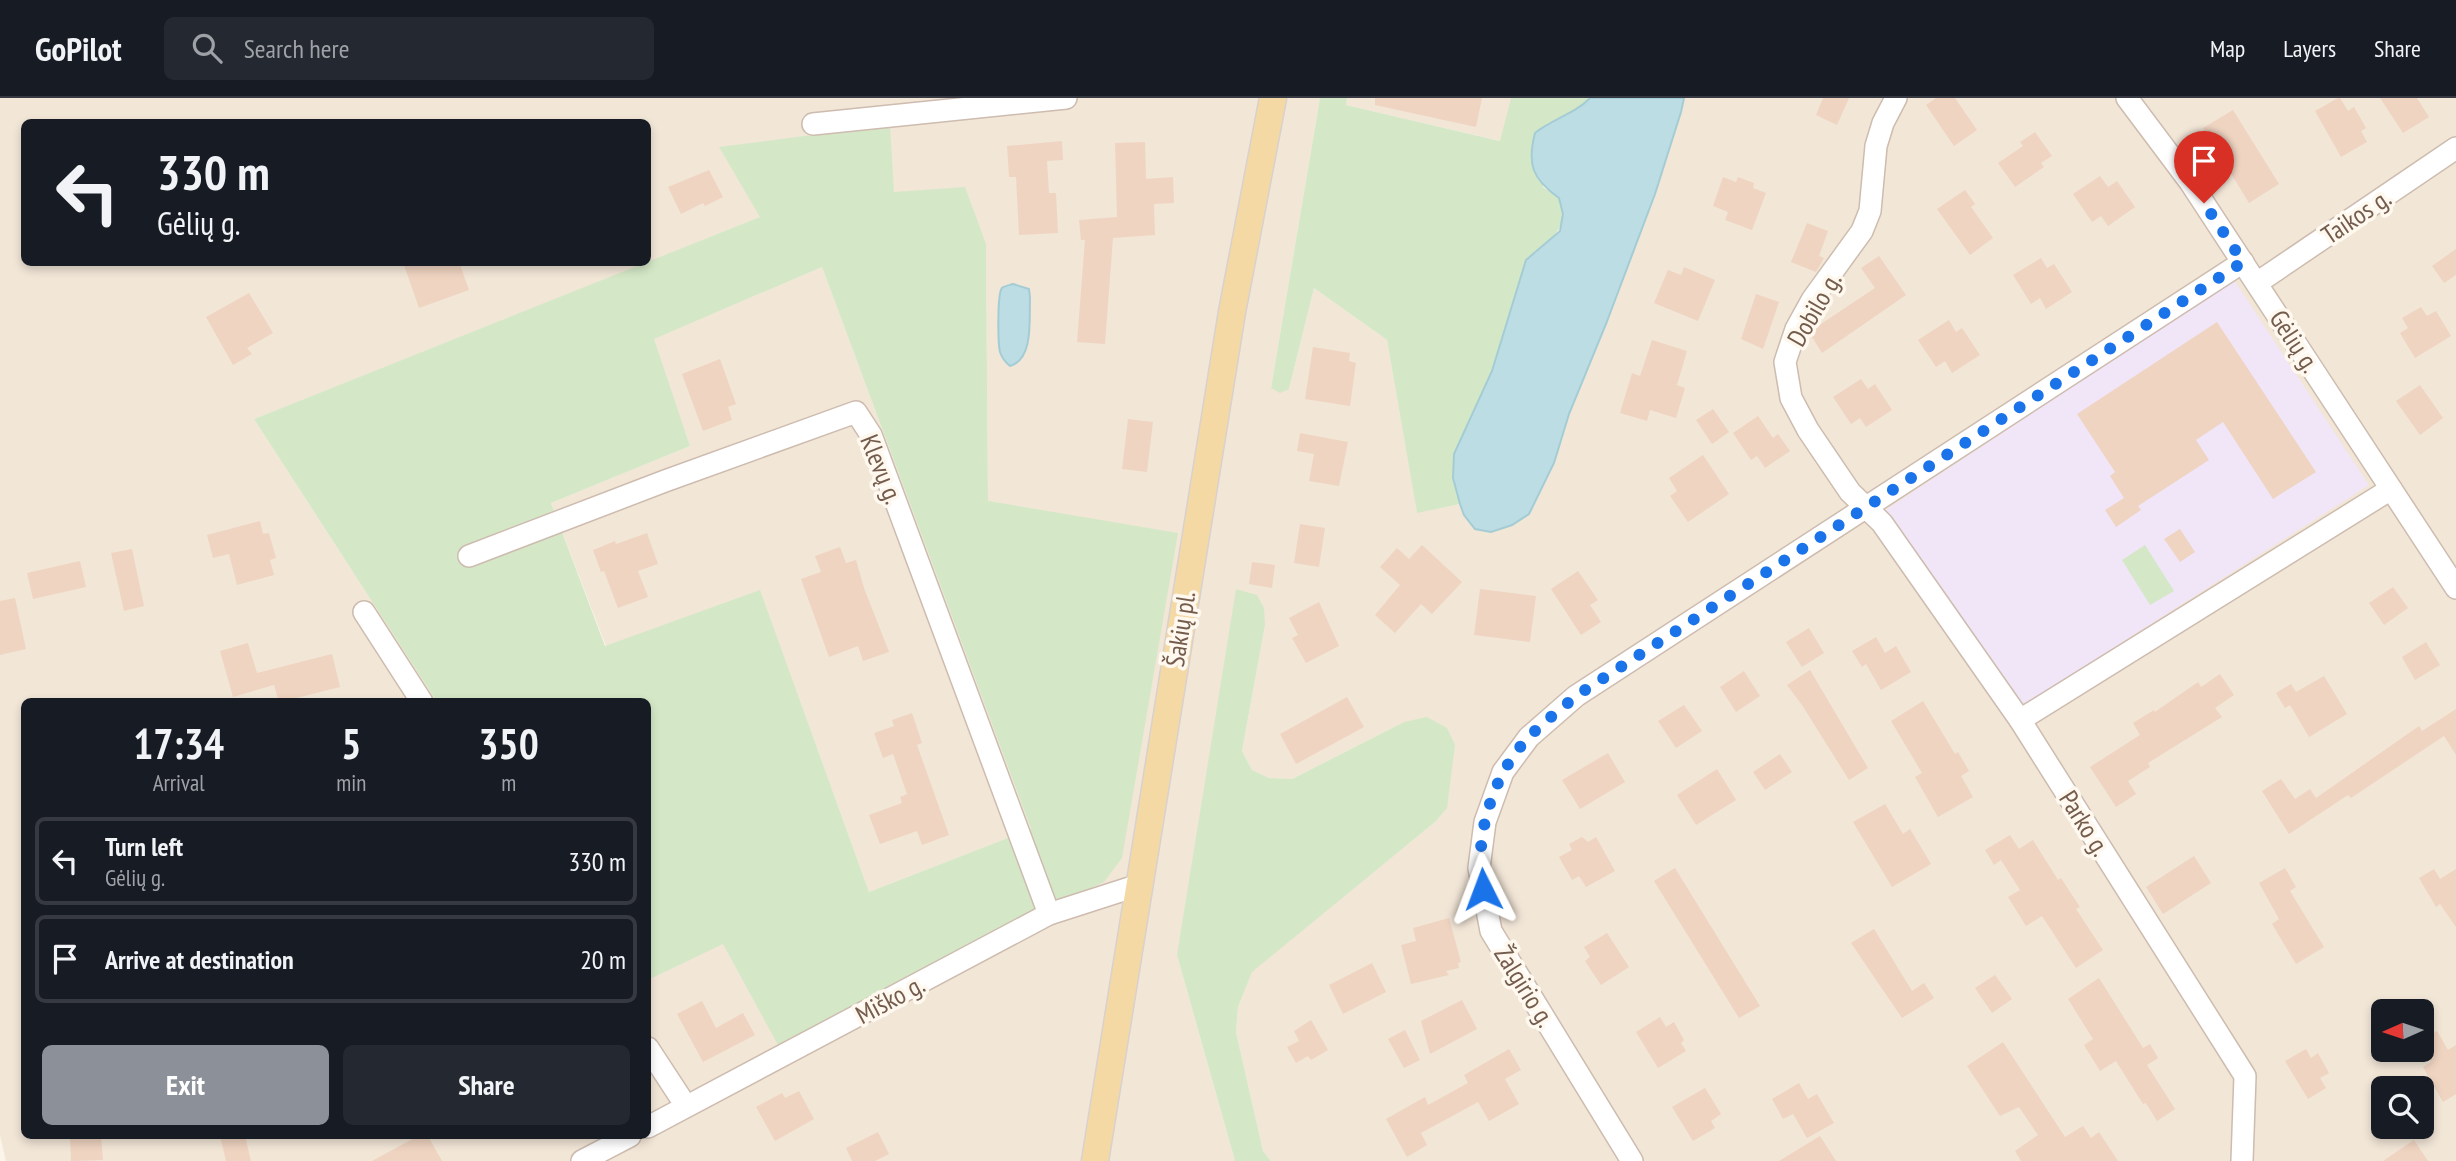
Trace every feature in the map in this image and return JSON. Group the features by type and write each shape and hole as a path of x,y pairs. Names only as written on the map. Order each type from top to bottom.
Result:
{"main road":[{"name":"Šakių pl.","path":"1095,1161 1232,312 1273,98"}],"street":[{"path":"813,124 1066,98"},
{"name":"Dobilo g.","path":"1866,508 1850,492 1808,429 1791,398 1784,362 1796,329 1812,300 1862,231 1870,211 1876,146 1883,123 1896,98"},
{"name":"Gėlių g.","path":"2127,98 2190,182 2456,588"},
{"name":"Taikos g.","path":"2257,283 2456,149"},
{"name":"Žalgirio g.","path":"1632,1161 1491,931 1479,868 1485,822 1503,772 1529,737 1576,696 2243,262"},
{"name":"Klevų g.","path":"469,556 856,412 871,435 1049,915"},
{"path":"2020,720 2391,489"},
{"name":"Parko g.","path":"1866,508 1882,523 2020,720 2245,1076 2242,1161"},
{"path":"364,612 419,698"},
{"name":"Miško g.","path":"651,1125 1049,915 1092,898 1139,885"},
{"path":"651,1053 686,1107"},
{"path":"582,1161 624,1139"}],"shaded area":[{"path":"0,98 1320,98 1271,388 1289,389 1314,288 1387,340 1417,512 1460,504 1464,515 1554,463 1569,414 1655,194 1684,98 2456,98 2456,1161 1271,1161 1263,1151 1236,1032 1238,1007 1252,971 1435,822 1404,722 1292,779 1269,778 1252,770 1242,751 1265,625 1177,955 1235,1161 6,1161 0,1135","holes":["21,119 651,119 651,261 761,217 720,148 894,192 986,244 988,501 1104,881 986,936 779,1045 723,943 651,979 651,1139 21,1139 21,698 434,698 254,419 638,266 21,266"]},
{"path":"1347,98 1511,98 1501,141 1346,105"},
{"path":"822,267 1031,829 869,892 760,591 606,646 551,503 690,446 653,339"},
{"path":"2234,280 2369,485 2019,708 1884,511"}],"green space":[{"path":"1320,98 1347,98 1346,105 1500,141 1511,98 1590,98 1582,107 1546,124 1543,187 1559,198 1562,223 1546,243 1454,454 1453,478 1460,504 1417,513 1387,340 1314,288 1289,389 1280,393 1271,388"},
{"path":"890,125 894,192 965,187 986,244 988,501 1178,533 1122,858 1104,882 986,936 778,1045 723,944 651,979 651,698 434,698 254,419 637,266 651,266 651,261 760,217 719,147","holes":["822,267 1031,829 869,892 760,590 605,646 551,503 690,446 654,339"]},
{"path":"2145,545 2174,591 2150,605 2122,560"},
{"path":"1236,589 1257,595 1264,608 1265,625 1242,751 1252,770 1269,778 1292,779 1404,722 1427,717 1447,728 1455,745 1447,808 1435,822 1252,972 1238,1007 1236,1032 1263,1151 1271,1161 1235,1161 1177,955"}],"water":[{"path":"1590,98 1684,98 1655,194 1569,414 1554,463 1529,514 1512,525 1491,532 1475,529 1464,515 1460,504 1453,478 1454,454 1492,371 1526,260 1560,231 1563,214 1559,198 1543,184 1534,170 1532,154 1535,133"},
{"path":"1013,284 1029,289 1030,327 1023,355 1018,362 1010,366 1000,352 998,330 1000,292 1002,288"}],"building":[{"path":"1375,98 1482,98 1476,127 1375,105"},
{"path":"1823,98 1849,98 1837,125 1816,115"},
{"path":"1936,98 1955,98 1977,130 1954,146 1926,105"},
{"path":"2338,98 2348,111 2354,107 2366,128 2361,131 2367,142 2341,157 2315,111"},
{"path":"2380,98 2417,98 2429,117 2403,133"},
{"path":"2233,110 2279,184 2249,203 2203,128"},
{"path":"2035,132 2052,156 2041,163 2044,167 2015,187 1998,163 2023,146 2020,142"},
{"path":"1062,141 1063,160 1047,161 1049,193 1056,193 1058,233 1019,235 1016,177 1009,177 1007,146"},
{"path":"1145,142 1146,179 1173,177 1174,203 1154,204 1155,235 1113,238 1105,344 1077,342 1085,240 1081,240 1079,220 1117,217 1115,143"},
{"path":"709,170 723,197 681,214 668,187"},
{"path":"2100,176 2108,187 2117,181 2135,207 2108,226 2101,216 2092,222 2073,194"},
{"path":"1723,177 1736,182 1738,177 1754,183 1753,188 1766,193 1752,230 1725,220 1728,212 1713,206"},
{"path":"1965,190 1975,204 1971,207 1993,238 1970,255 1937,209"},
{"path":"1807,223 1828,231 1819,256 1824,258 1816,272 1791,262"},
{"path":"2456,249 2456,275 2444,283 2432,266"},
{"path":"1879,256 1906,295 1822,353 1809,332 1875,288 1861,268"},
{"path":"2041,258 2047,268 2054,264 2072,292 2046,309 2040,298 2031,304 2013,275"},
{"path":"404,266 460,266 469,290 419,308"},
{"path":"1684,267 1715,280 1698,321 1654,303 1668,270 1681,275"},
{"path":"249,293 273,333 247,348 252,354 233,365 206,317"},
{"path":"1756,294 1779,302 1763,349 1741,339"},
{"path":"2421,307 2427,316 2436,311 2451,336 2415,358 2400,333 2408,328 2402,318"},
{"path":"1949,320 1956,332 1962,328 1980,355 1952,373 1945,361 1936,367 1918,340"},
{"path":"2217,322 2316,472 2273,499 2223,422 2196,440 2209,460 2138,506 2141,510 2116,527 2105,510 2124,498 2110,476 2115,472 2077,414"},
{"path":"1652,340 1687,351 1677,385 1685,388 1676,418 1650,410 1647,421 1620,413 1632,373 1640,376"},
{"path":"1313,347 1350,353 1349,361 1356,363 1350,406 1305,399"},
{"path":"720,359 736,404 728,407 732,420 703,431 682,374"},
{"path":"1861,379 1868,389 1875,384 1892,410 1866,427 1860,418 1851,424 1833,397"},
{"path":"2420,385 2443,418 2420,435 2396,401"},
{"path":"1713,409 1729,432 1712,444 1696,420"},
{"path":"1758,416 1773,438 1778,434 1790,451 1765,468 1757,456 1751,460 1733,433"},
{"path":"1128,419 1153,422 1147,472 1122,469"},
{"path":"1300,433 1348,442 1339,486 1309,481 1314,454 1297,451"},
{"path":"1703,455 1729,494 1688,522 1670,496 1677,491 1669,478"},
{"path":"260,521 263,534 269,533 276,558 270,560 274,575 237,585 229,554 213,558 207,535"},
{"path":"1300,524 1325,528 1319,567 1294,563"},
{"path":"2180,529 2195,552 2180,562 2164,539"},
{"path":"647,533 658,564 638,571 648,597 618,608 593,550"},
{"path":"1422,545 1462,582 1432,614 1421,604 1395,633 1375,615 1400,585 1380,567 1397,548 1409,559"},
{"path":"840,547 846,563 856,560 889,652 863,661 858,646 829,657 801,579 821,572 815,556"},
{"path":"132,549 144,606 124,611 111,553"},
{"path":"80,561 86,587 33,599 27,573"},
{"path":"1252,562 1275,565 1272,588 1249,584"},
{"path":"1578,571 1598,600 1590,605 1601,622 1581,635 1551,589"},
{"path":"2393,587 2408,608 2384,625 2369,603"},
{"path":"1480,589 1536,596 1530,642 1474,635"},
{"path":"15,598 26,649 0,655 0,601"},
{"path":"1319,602 1339,646 1306,663 1292,638 1298,635 1289,618"},
{"path":"1809,628 1824,653 1802,667 1786,642"},
{"path":"1876,637 1885,653 1896,646 1911,672 1881,690 1866,664 1862,667 1852,651"},
{"path":"2426,642 2440,665 2415,680 2402,657"},
{"path":"248,643 257,673 332,654 340,687 297,698 278,698 274,685 233,697 220,651"},
{"path":"1810,670 1868,768 1849,780 1787,685"},
{"path":"1744,671 1760,696 1736,712 1720,687"},
{"path":"2220,674 2234,695 2215,708 2222,717 2148,763 2150,767 2128,781 2136,794 2116,807 2090,767 2140,735 2133,723 2154,710 2155,712 2198,682 2201,687"},
{"path":"2324,676 2347,714 2309,737 2290,705 2285,708 2276,693 2291,684 2296,692"},
{"path":"1347,697 1364,727 1296,764 1280,734"},
{"path":"1923,701 1955,754 1958,752 1969,771 1961,776 1973,797 1938,817 1915,777 1922,773 1891,721"},
{"path":"1684,705 1702,731 1676,748 1658,721"},
{"path":"2456,709 2456,755 2444,736 2351,798 2348,795 2289,834 2262,791 2281,779 2295,799 2310,789 2316,798 2419,726 2422,731"},
{"path":"912,713 922,743 917,745 949,835 922,845 917,831 880,844 869,815 902,803 900,797 907,794 893,754 883,758 874,733 894,726 892,720"},
{"path":"1608,753 1625,782 1580,809 1562,780"},
{"path":"1780,754 1792,772 1765,790 1753,772"},
{"path":"1717,769 1736,800 1696,825 1677,795"},
{"path":"1885,804 1903,834 1910,829 1931,864 1892,887 1853,822"},
{"path":"2010,835 2019,849 2033,840 2058,880 2061,878 2080,907 2076,909 2103,950 2076,968 2042,916 2026,926 2008,897 2020,890 2001,860 1994,865 1985,850"},
{"path":"1582,837 1588,842 1596,837 1615,871 1586,887 1579,876 1572,880 1559,857 1572,850 1569,844"},
{"path":"2194,856 2211,883 2163,914 2146,887"},
{"path":"1675,868 1760,1006 1739,1018 1654,881"},
{"path":"2285,868 2296,887 2290,891 2324,947 2296,964 2272,924 2279,919 2259,883"},
{"path":"2434,869 2440,879 2456,869 2456,927 2440,904 2436,907 2419,878"},
{"path":"1449,918 1461,962 1458,963 1459,968 1446,971 1449,975 1411,984 1401,945 1416,941 1413,928"},
{"path":"1874,929 1912,991 1924,983 1934,998 1902,1018 1851,943"},
{"path":"1607,933 1629,967 1601,985 1585,961 1590,957 1584,947"},
{"path":"1372,963 1386,992 1343,1014 1329,985"},
{"path":"1995,975 2012,999 1992,1013 1975,988"},
{"path":"2099,978 2143,1048 2150,1044 2158,1058 2147,1065 2175,1109 2157,1121 2116,1061 2100,1071 2084,1045 2093,1039 2068,999"},
{"path":"1462,1000 1477,1029 1430,1054 1421,1021"},
{"path":"702,1001 716,1028 743,1013 755,1035 703,1062 677,1014"},
{"path":"1660,1017 1666,1027 1674,1022 1684,1040 1681,1043 1686,1051 1658,1068 1636,1032"},
{"path":"1311,1020 1328,1050 1311,1060 1308,1056 1296,1063 1287,1047 1299,1041 1294,1031"},
{"path":"1405,1030 1420,1060 1404,1068 1388,1039"},
{"path":"2437,1031 2448,1050 2456,1045 2456,1094 2443,1102 2434,1086 2434,1076 2428,1076 2423,1067 2434,1062 2434,1033"},
{"path":"2003,1042 2065,1137 2083,1126 2091,1138 2099,1132 2118,1161 2021,1161 2015,1151 2038,1135 2019,1107 2000,1116 1967,1066"},
{"path":"1509,1049 1521,1070 1505,1079 1519,1104 1489,1121 1478,1102 1421,1133 1427,1145 1407,1157 1386,1119 1425,1097 1428,1105 1468,1083 1464,1075"},
{"path":"2306,1049 2311,1058 2318,1053 2329,1073 2320,1078 2326,1088 2308,1099 2285,1061"},
{"path":"1799,1083 1808,1099 1817,1094 1834,1123 1807,1138 1793,1114 1783,1119 1772,1099"},
{"path":"1705,1088 1721,1114 1711,1121 1715,1128 1693,1141 1672,1107"},
{"path":"799,1091 814,1119 775,1141 756,1107 782,1093 785,1098"},
{"path":"878,1132 889,1154 875,1161 852,1161 846,1148"},
{"path":"1820,1136 1836,1161 1779,1161"},
{"path":"70,1139 101,1139 103,1160 71,1161"},
{"path":"221,1139 246,1139 251,1161 226,1161"},
{"path":"412,1139 430,1139 442,1161 372,1161"},
{"path":"2414,1140 2428,1161 2383,1161"}],"route":[{"path":"1483,889 1479,868 1485,822 1503,772 1529,737 1576,696 2243,262 2204,203"}]}
